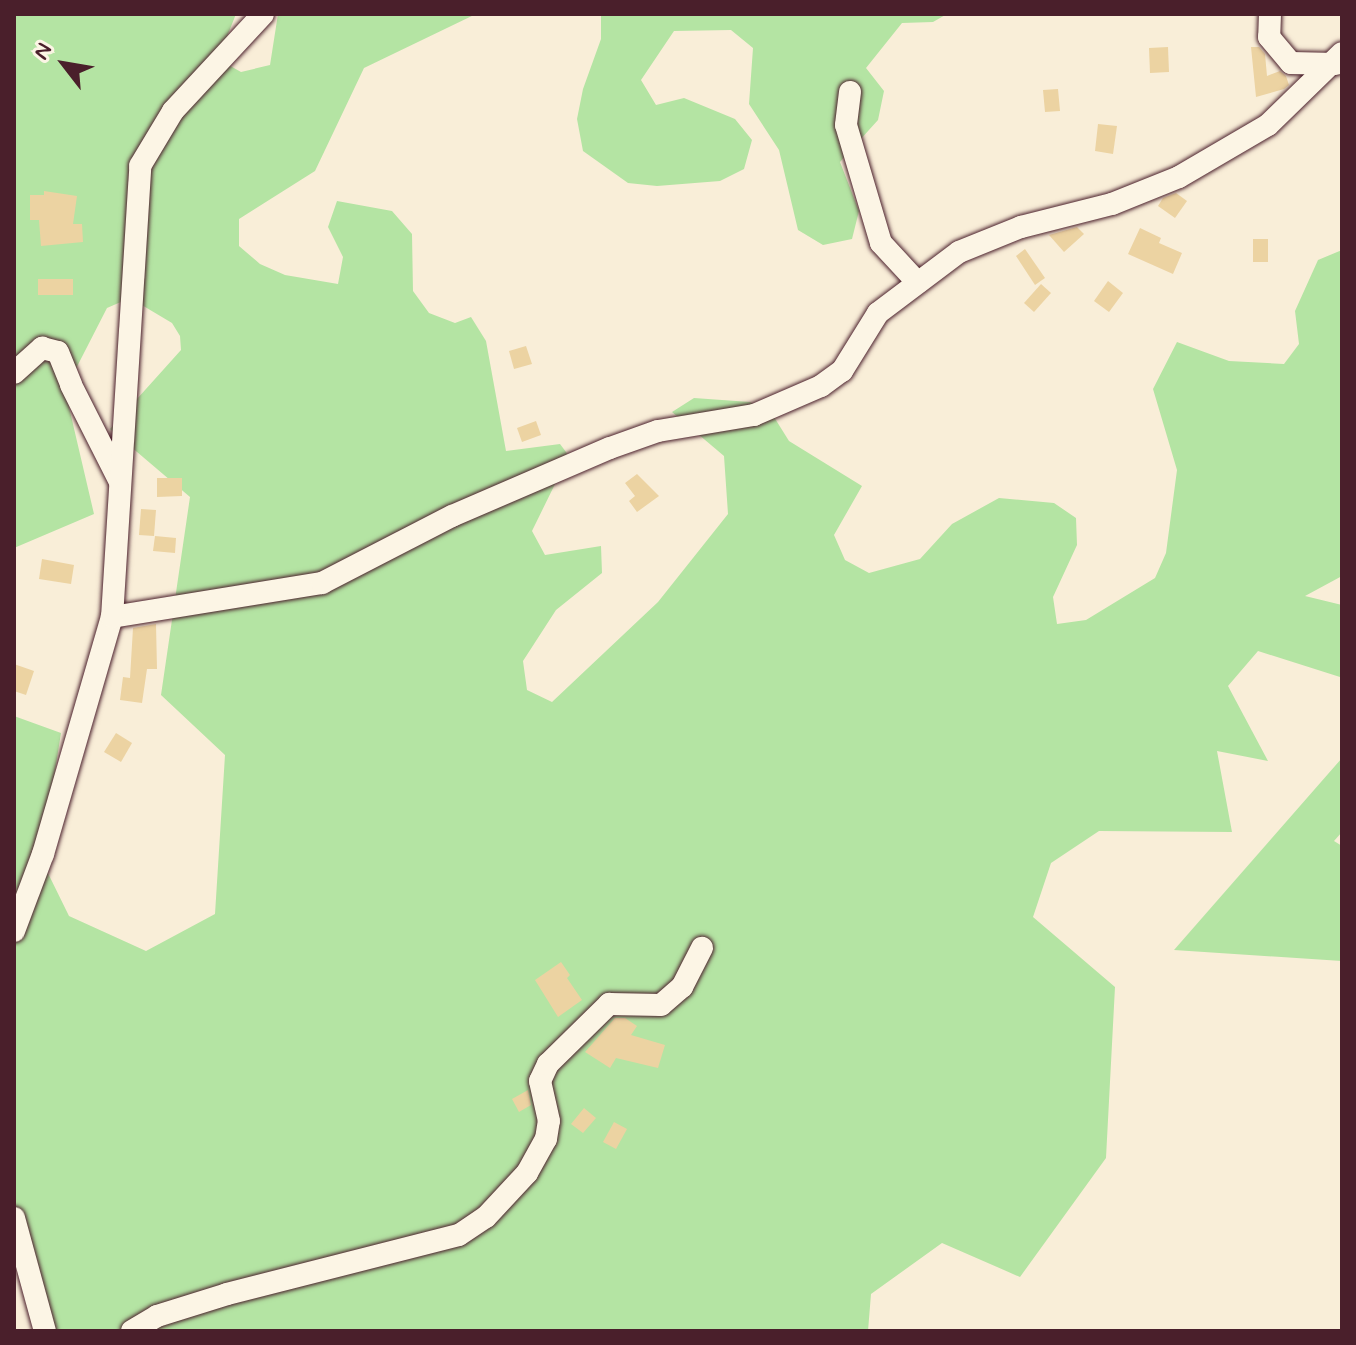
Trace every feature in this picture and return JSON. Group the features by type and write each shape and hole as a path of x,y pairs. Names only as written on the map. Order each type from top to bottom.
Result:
{"street":[{"path":"14,931 43,854 112,617 140,166 173,111 263,14"},
{"path":"1270,14 1269,37 1291,63 1338,60"},
{"path":"112,617 322,583 452,516 610,448 658,431 754,415 821,386 842,371 878,313 959,252 1021,227 1112,204 1179,177 1268,125 1338,60"},
{"path":"850,92 846,125 881,243 918,283"},
{"path":"14,373 42,348 58,352 120,483"},
{"path":"132,1331 157,1316 227,1294 459,1235 486,1217 527,1173 546,1139 549,1121 540,1081 548,1064 609,1004 661,1005 682,987 702,948"},
{"path":"14,1218 45,1331"}],"green space":[{"path":"14,14 236,14 218,59 241,72 270,65 278,14 476,14 364,68 315,171 239,219 239,246 260,264 285,275 338,284 343,257 328,227 337,201 392,211 412,234 413,291 429,313 455,323 471,317 486,341 506,451 560,444 578,468 557,480 532,531 545,555 601,546 602,573 556,610 523,661 527,690 552,702 658,602 728,514 724,456 672,412 694,398 750,402 774,417 789,441 862,486 834,535 845,560 869,573 920,559 952,524 999,498 1054,503 1076,518 1077,545 1053,597 1057,624 1086,620 1155,578 1166,553 1177,470 1153,389 1177,342 1229,361 1284,364 1299,344 1295,311 1318,260 1342,250 1342,576 1305,596 1342,605 1342,758 1340,677 1258,651 1228,686 1268,761 1217,751 1232,832 1099,831 1051,863 1033,917 1115,987 1106,1158 1020,1277 942,1243 871,1294 868,1331 42,1331 14,1229 14,716 61,733 41,859 69,916 146,951 215,914 225,755 161,695 190,497 110,429 181,350 180,336 172,323 130,298 107,308 65,390 94,514 14,548"},
{"path":"601,14 947,14 933,22 902,23 866,68 884,91 878,120 840,162 859,211 852,239 823,245 798,230 779,150 749,104 753,48 731,30 674,31 641,80 656,105 684,98 735,119 752,140 744,169 720,181 657,186 628,183 583,151 577,119 583,89 601,39"},
{"path":"1342,758 1342,832 1334,841 1342,846 1342,961 1174,950"}],"building":[{"path":"1168,47 1169,72 1150,73 1149,48"},
{"path":"1251,47 1259,47 1265,54 1267,76 1280,71 1289,85 1256,97"},
{"path":"1058,89 1060,111 1045,112 1043,90"},
{"path":"1098,124 1117,126 1113,154 1095,151"},
{"path":"44,191 77,196 73,224 82,224 83,242 41,246 39,220 30,220 30,195 44,195"},
{"path":"1176,193 1187,201 1175,218 1158,206 1163,198"},
{"path":"1077,227 1084,234 1064,252 1049,235"},
{"path":"1140,228 1161,238 1159,243 1182,253 1173,274 1128,254"},
{"path":"1253,239 1268,239 1268,262 1253,262"},
{"path":"1025,249 1045,278 1035,285 1016,256"},
{"path":"38,279 73,279 73,295 38,295"},
{"path":"1108,281 1123,293 1109,312 1094,301"},
{"path":"1041,284 1051,293 1034,312 1024,303"},
{"path":"526,346 532,364 514,369 509,351"},
{"path":"536,421 541,435 522,442 517,428"},
{"path":"637,474 659,496 637,512 629,501 635,496 625,483"},
{"path":"157,478 182,478 182,496 157,497"},
{"path":"141,509 156,510 154,536 139,535"},
{"path":"155,536 176,538 175,553 153,551"},
{"path":"42,559 74,565 71,584 39,579"},
{"path":"156,624 157,669 147,669 142,703 120,700 123,677 130,678 133,628"},
{"path":"14,664 34,671 26,695 14,691"},
{"path":"116,733 132,743 121,762 104,752"},
{"path":"561,962 570,975 567,978 582,1000 558,1017 535,980"},
{"path":"615,1018 625,1018 637,1026 631,1035 665,1045 658,1068 616,1058 610,1068 585,1052"},
{"path":"528,1090 531,1105 519,1112 512,1099"},
{"path":"584,1108 596,1118 583,1133 571,1124"},
{"path":"614,1122 627,1129 616,1149 603,1142"}]}
